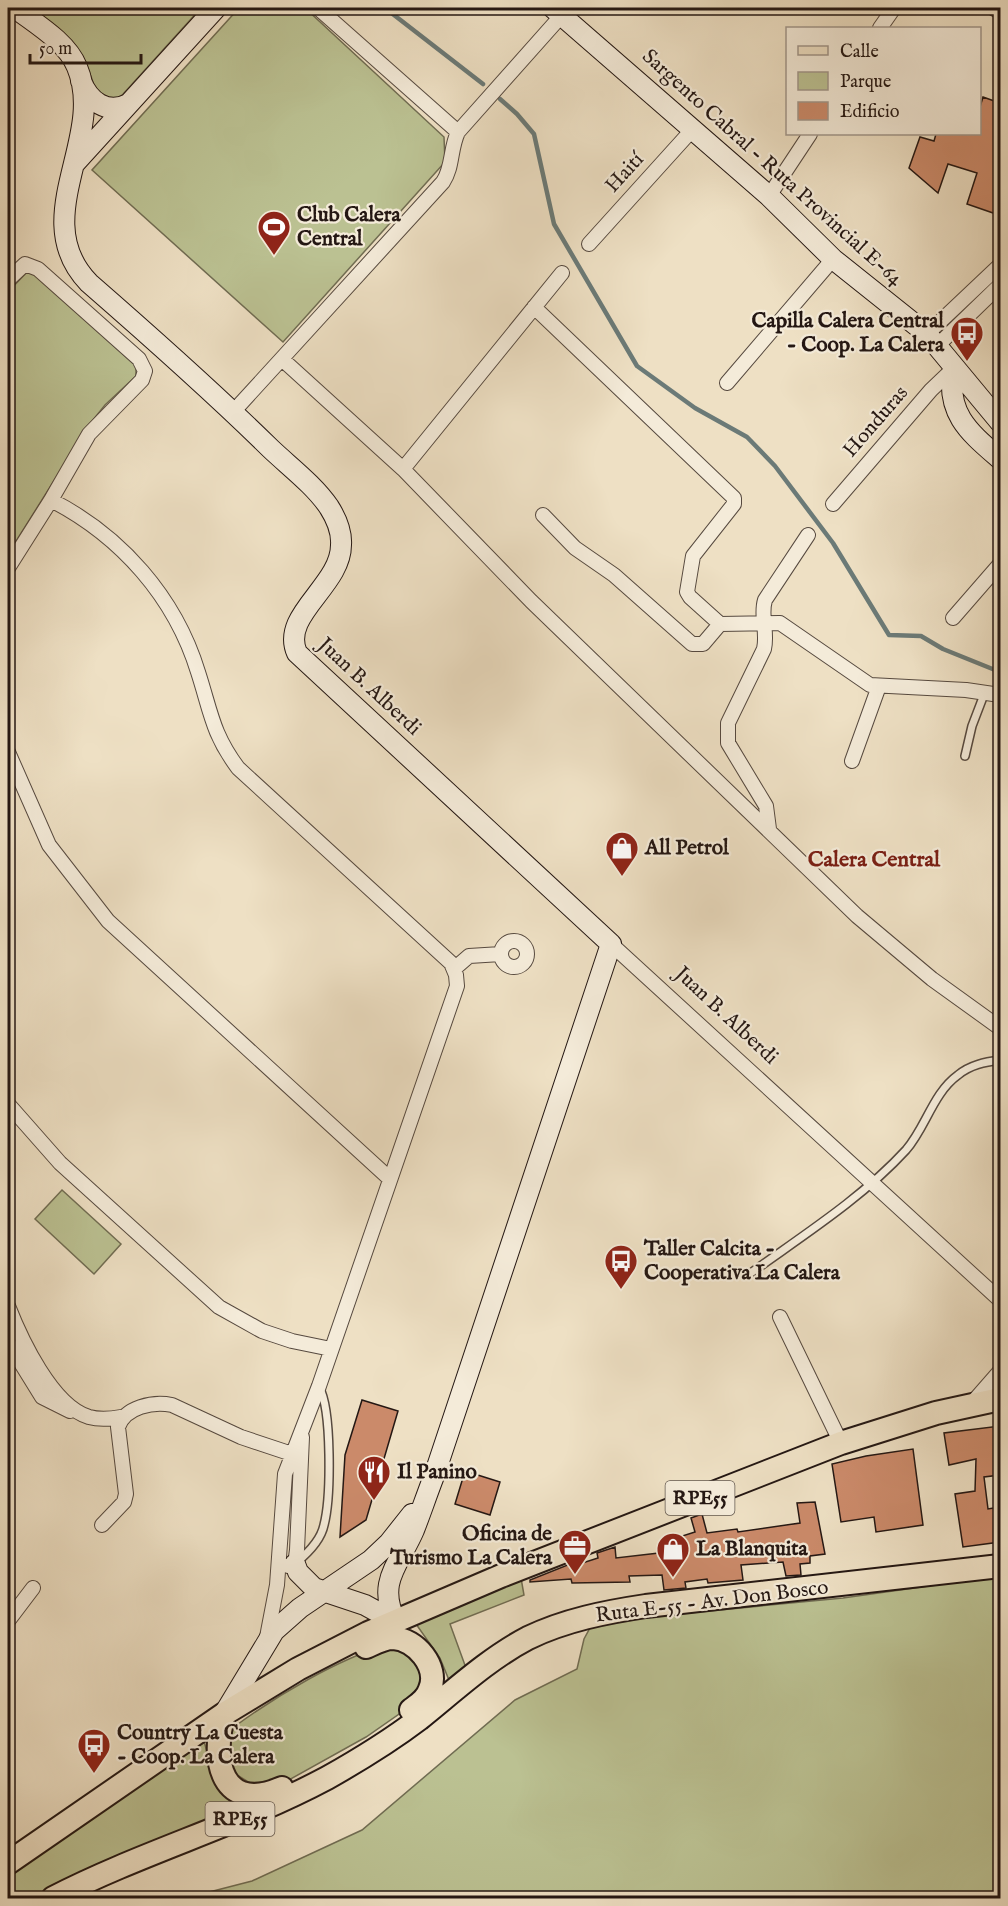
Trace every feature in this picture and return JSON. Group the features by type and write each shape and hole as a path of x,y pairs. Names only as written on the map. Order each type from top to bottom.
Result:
{"main road":[{"name":"RPE55","path":"8,1863 224,1714 339,1647 501,1576 841,1443 890,1426 972,1403 1000,1399"},
{"name":"Ruta E-55 - Av. Don Bosco","path":"395,1736 504,1653 528,1638 577,1620 646,1606 1000,1566"},
{"path":"401,1619 423,1654"},
{"name":"RPE55","path":"53,1899 114,1869 244,1817 325,1779 395,1736 404,1716 424,1700 432,1686 430,1670 423,1654 406,1642 392,1638 362,1649 339,1647"},
{"path":"224,1714 217,1741 218,1759 224,1776 236,1790 258,1796 299,1780 325,1779"}],"street":[{"name":"Juan B. Alberdi","path":"15,8 65,50 77,67 80,77 82,105 74,165 66,200 64,232 65,243 72,262 89,283 234,412 318,493 336,519 342,546 334,572 296,626 292,636 297,653 611,944 872,1181 912,1222 1000,1300"},
{"path":"74,165 216,8"},
{"path":"318,8 458,132"},
{"path":"881,27 894,8"},
{"path":"993,8 1000,12"},
{"path":"234,412 284,360 443,182 451,166 454,141 458,132 558,11"},
{"name":"Sargento Cabral - Ruta Provincial E-64","path":"558,11 769,196 833,258 932,340 953,369 1000,422"},
{"path":"80,77 87,93 97,102 111,109 128,105"},
{"name":"Haití","path":"589,244 692,130"},
{"path":"769,196 809,135"},
{"path":"727,383 833,258"},
{"path":"8,280 25,264 38,269 139,359 145,372 142,380 88,434 51,500 8,568"},
{"path":"932,340 1000,266"},
{"path":"403,468 562,273"},
{"path":"932,340 1000,285"},
{"path":"534,307 734,498 734,504 693,555 687,592 720,624 780,623 862,682 879,686 985,692 1000,695"},
{"path":"284,360 403,468 531,601 888,944 1000,1028"},
{"path":"953,369 951,384 960,417 974,436 1000,459"},
{"name":"Honduras","path":"833,504 931,390 953,369"},
{"path":"51,500 68,509 111,540 153,584 186,640 199,673 210,719 218,738 238,768 454,969 457,986 319,1386 285,1474 287,1567 308,1584 324,1592 401,1619"},
{"path":"543,515 575,548 614,575 692,644 703,644 720,624"},
{"path":"769,829 766,806 728,743 726,732 728,723 764,649 767,638 764,623 765,600 808,536"},
{"path":"953,618 1000,564"},
{"path":"852,761 879,686"},
{"path":"8,752 49,845 108,921 390,1179"},
{"path":"401,1619 389,1608 388,1584 413,1531 426,1495 529,1197 565,1077 611,944"},
{"path":"454,969 469,956 501,954"},
{"path":"8,1104 60,1163 219,1307 262,1330 291,1341 331,1350"},
{"path":"8,1306 28,1349 58,1395 86,1416"},
{"path":"780,1317 841,1443"},
{"path":"8,1342 42,1397 86,1416 104,1420 121,1417 148,1405 162,1403 241,1437 292,1454"},
{"path":"8,1362 24,1370"},
{"path":"972,1403 1000,1371"},
{"path":"102,1525 124,1502 126,1494 118,1427 121,1417"},
{"path":"266,1643 287,1567 302,1429"},
{"path":"224,1714 266,1643 282,1622 376,1556 426,1495"},
{"path":"8,1621 33,1588"}],"lane":[{"path":"965,756 972,726 985,692"},
{"path":"748,1275 851,1200 872,1181 916,1137 937,1099 957,1075 972,1066 1000,1060"},
{"path":"287,1567 309,1552 324,1526 328,1493 327,1415 324,1396 319,1386"}],"green space":[{"path":"27,8 201,8 115,103 95,88 89,71"},
{"name":"Club Calera Central","path":"239,8 305,8 444,137 445,162 283,342 92,170"},
{"path":"27,272 35,274 136,366 136,376 105,405 89,425 8,554 8,292"},
{"path":"62,1190 121,1244 94,1274 35,1219"},
{"path":"1000,1576 1000,1898 186,1898 252,1881 362,1830 515,1700 577,1669 584,1639 590,1628 616,1620 843,1598"},
{"path":"521,1578 524,1595 450,1624 466,1668 449,1680 440,1658 416,1624"},
{"path":"388,1644 413,1653 423,1676 412,1705 366,1737 287,1781 255,1786 237,1775 231,1766 228,1733 234,1727 308,1679 348,1659"},
{"path":"204,1741 213,1775 243,1805 36,1898 8,1898 8,1874"}],"building":[{"path":"983,97 1000,103 1000,211 998,210 996,214 967,204 977,173 948,164 938,193 909,168 920,137 934,141 936,135 981,135"},
{"path":"362,1400 398,1411 366,1520 340,1537 345,1455"},
{"path":"1000,1426 1000,1461 997,1462 1000,1475 984,1477 988,1509 1000,1507 1000,1542 963,1547 955,1494 975,1491 976,1459 949,1465 944,1433"},
{"path":"913,1449 923,1525 876,1532 874,1517 841,1522 832,1464"},
{"path":"465,1471 500,1482 490,1515 455,1504"},
{"path":"815,1502 825,1554 810,1556 810,1563 800,1564 801,1575 786,1576 783,1562 741,1565 743,1580 708,1583 707,1579 685,1582 686,1588 664,1590 662,1575 629,1576 630,1582 572,1583 571,1579 530,1582 530,1580 570,1564 570,1567 598,1558 597,1553 615,1547 616,1558 676,1551 676,1538 695,1532 691,1518 702,1514 707,1533 737,1529 738,1532 800,1523 797,1503"}],"waterway":[{"path":"385,8 483,84"},
{"path":"500,99 534,134 554,224 637,366 695,408 747,437 775,466 833,543 889,635 921,636 943,649 1000,672"}],"place":[{"name":"Club Calera Central","path":"274,256"},
{"name":"Capilla Calera Central - Coop. La Calera","path":"967,362"},
{"name":"All Petrol","path":"622,877"},
{"name":"Taller Calcita - Cooperativa La Calera","path":"621,1290"},
{"name":"Il Panino","path":"374,1501"},
{"name":"Oficina de Turismo La Calera","path":"575,1575"},
{"name":"La Blanquita","path":"673,1578"},
{"name":"Country La Cuesta - Coop. La Calera","path":"94,1774"}],"district":[{"name":"Calera Central","path":"874,860"}]}
